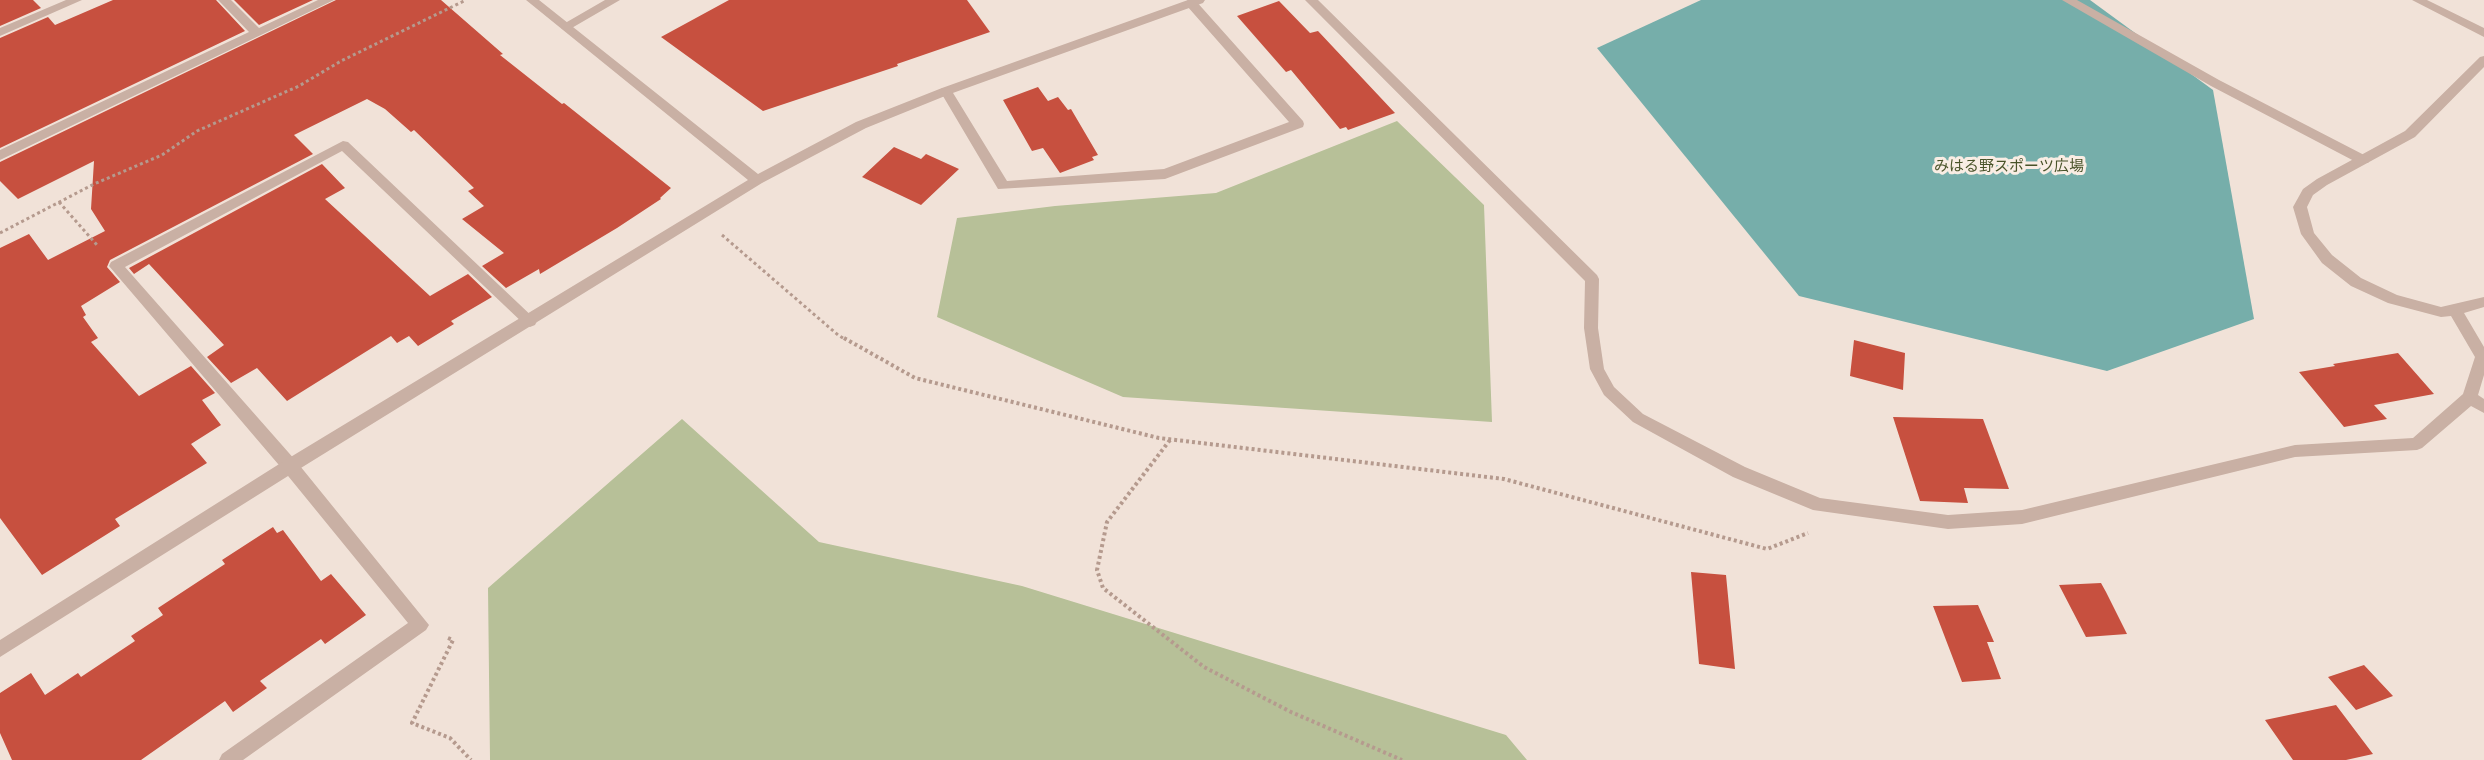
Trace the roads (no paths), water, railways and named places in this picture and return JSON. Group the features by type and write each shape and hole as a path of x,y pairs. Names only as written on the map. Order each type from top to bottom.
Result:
{"street":[{"path":"0,32 76,0"},
{"path":"224,0 257,33"},
{"path":"0,155 328,0"},
{"path":"532,0 757,180"},
{"path":"566,26 614,0"},
{"path":"1311,0 1592,279 1593,339 1597,369 1609,392 1638,418 1739,472 1819,505 1948,522 2022,517 2295,451 2417,444 2470,397 2482,357 2455,310"},
{"path":"2068,0 2215,83 2363,160"},
{"path":"2418,0 2484,33"},
{"path":"0,649 290,466 757,180 861,125 946,92 1195,1 1298,124 1165,174 1003,186 946,92"},
{"path":"2484,60 2410,134 2308,192 2300,207 2308,234 2327,259 2356,282 2392,299 2441,312 2484,302"},
{"path":"228,760 420,625 290,466 116,266 343,145 530,321"},
{"path":"2470,397 2484,407"}],"water":[{"name":"みはる野スポーツ広場","path":"1701,0 2090,0 2213,90 2254,319 2107,371 1799,296 1597,48"}]}
